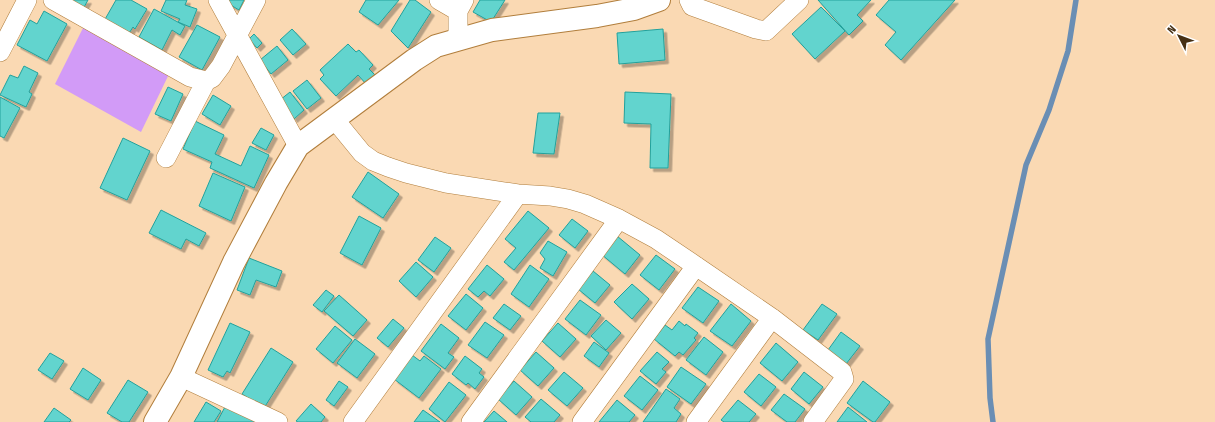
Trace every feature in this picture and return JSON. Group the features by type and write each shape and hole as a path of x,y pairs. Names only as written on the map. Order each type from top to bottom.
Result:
{"street":[{"path":"0,52 27,0"},
{"path":"53,0 190,77 206,81"},
{"path":"218,0 298,146"},
{"path":"166,158 206,81 212,78 217,72 256,0"},
{"path":"439,0 461,5 458,39"},
{"path":"155,422 181,377 234,262 276,183 298,146 425,52 436,46 492,30 555,22 627,4 659,0"},
{"path":"689,0 692,6 756,29 766,31 798,0"},
{"path":"335,120 362,153 373,161 388,167 446,183 518,194 568,199 586,204 619,219 656,240 772,318 838,368 844,375 842,382 813,422"},
{"path":"353,422 518,194"},
{"path":"470,422 619,219"},
{"path":"582,422 696,266"},
{"path":"696,422 772,318"},
{"path":"181,377 278,422"}],"shaded area":[{"path":"85,24 170,72 141,132 55,84"}],"building":[{"path":"67,0 88,0 83,9"},
{"path":"116,0 131,0 147,9 135,29 133,27 128,35 104,21"},
{"path":"166,0 187,0 185,5 197,9 190,27 178,22 180,19 161,11"},
{"path":"224,0 244,0 239,10"},
{"path":"366,0 399,0 378,25 359,12"},
{"path":"410,0 415,0 431,12 408,48 391,31"},
{"path":"480,0 505,0 491,22 473,12"},
{"path":"818,0 871,0 857,15 863,21 849,35"},
{"path":"889,0 955,0 901,60 885,45 896,32 876,15"},
{"path":"821,7 845,31 815,59 792,34"},
{"path":"154,9 185,26 180,35 172,30 162,50 139,37"},
{"path":"44,11 67,24 47,61 17,45 30,20 37,24"},
{"path":"197,25 220,37 202,70 179,57"},
{"path":"292,29 306,44 293,55 280,40"},
{"path":"663,29 665,60 619,64 617,33"},
{"path":"254,34 262,43 257,48 249,39"},
{"path":"348,44 356,52 359,50 373,65 369,69 376,76 367,85 358,75 336,96 320,79 324,75 320,70"},
{"path":"277,46 288,60 271,74 260,60"},
{"path":"24,66 38,73 29,92 32,94 26,107 0,95 10,75 18,78"},
{"path":"307,80 321,98 307,109 293,91"},
{"path":"168,87 183,94 171,121 155,114"},
{"path":"290,92 304,110 294,119 280,100"},
{"path":"625,92 671,94 668,168 650,168 651,124 624,123"},
{"path":"213,95 231,106 220,125 202,114"},
{"path":"0,97 20,108 4,138 0,136"},
{"path":"538,113 560,113 554,154 533,153"},
{"path":"195,121 224,135 215,154 241,166 250,146 269,155 254,188 210,168 212,162 183,149"},
{"path":"261,128 274,135 266,150 252,143"},
{"path":"123,138 150,151 127,200 100,188"},
{"path":"368,172 399,194 383,218 352,197"},
{"path":"213,173 245,187 231,221 199,206"},
{"path":"161,210 206,233 199,246 186,239 181,249 149,233"},
{"path":"528,211 549,228 514,270 504,262 516,248 505,239"},
{"path":"359,216 381,228 362,265 340,253"},
{"path":"572,219 588,231 575,248 559,235"},
{"path":"617,236 640,255 625,274 601,254"},
{"path":"435,237 451,248 434,272 418,260"},
{"path":"548,241 567,252 553,276 540,268 545,259 540,253"},
{"path":"656,255 675,269 659,290 640,275"},
{"path":"249,258 282,271 276,287 256,280 250,295 237,290"},
{"path":"416,262 433,277 416,297 399,281"},
{"path":"487,265 504,279 490,296 484,291 478,297 468,289"},
{"path":"530,265 549,279 529,307 511,294"},
{"path":"593,271 610,285 595,303 578,289"},
{"path":"632,284 649,299 632,319 614,302"},
{"path":"698,287 719,301 703,323 682,308"},
{"path":"326,290 334,296 322,312 313,305"},
{"path":"466,294 483,308 466,330 448,316"},
{"path":"339,295 367,320 353,336 324,311"},
{"path":"580,300 601,315 586,335 565,319"},
{"path":"504,304 521,316 510,330 493,318"},
{"path":"731,304 751,321 732,346 710,331"},
{"path":"822,304 837,314 818,340 803,330"},
{"path":"393,319 404,328 388,347 377,338"},
{"path":"606,320 621,333 606,350 591,336"},
{"path":"679,321 685,326 686,324 698,333 694,338 696,340 683,355 679,352 675,356 654,339 665,325 672,330"},
{"path":"485,322 504,335 487,358 468,345"},
{"path":"230,323 250,332 230,373 227,371 223,377 208,370"},
{"path":"558,323 576,339 560,357 542,341"},
{"path":"441,324 459,338 448,353 454,357 445,369 421,351"},
{"path":"335,326 352,340 333,363 316,349"},
{"path":"841,332 860,346 846,364 828,350"},
{"path":"704,337 723,352 706,375 686,360"},
{"path":"355,339 375,354 357,378 337,363"},
{"path":"594,342 609,353 599,367 584,356"},
{"path":"776,343 798,362 782,381 760,363"},
{"path":"271,348 293,362 264,408 242,394"},
{"path":"536,352 554,368 538,386 520,370"},
{"path":"657,352 669,362 662,369 666,372 656,384 640,371"},
{"path":"50,353 64,361 52,379 38,370"},
{"path":"412,355 420,361 424,356 441,369 419,398 394,379"},
{"path":"465,356 482,369 479,373 484,377 475,389 468,383 466,385 452,374"},
{"path":"681,367 706,384 691,404 667,387"},
{"path":"83,368 101,380 88,400 70,389"},
{"path":"564,372 583,388 567,406 548,390"},
{"path":"804,372 823,387 809,404 791,389"},
{"path":"759,374 776,387 761,406 744,392"},
{"path":"640,376 658,390 642,410 624,396"},
{"path":"128,380 148,392 129,422 122,422 107,413"},
{"path":"339,381 348,387 334,406 326,400"},
{"path":"514,381 532,397 516,415 498,399"},
{"path":"863,381 890,402 875,422 847,403"},
{"path":"449,382 466,395 445,422 429,409"},
{"path":"666,389 680,399 674,408 681,414 676,422 643,422"},
{"path":"784,394 805,409 795,422 787,422 771,410"},
{"path":"541,399 560,415 554,422 531,422 525,417"},
{"path":"617,400 635,415 629,422 599,422"},
{"path":"738,400 756,414 749,422 724,422 721,420"},
{"path":"206,402 221,411 214,422 194,422"},
{"path":"311,404 325,417 321,422 296,421"},
{"path":"226,405 256,422 217,422"},
{"path":"848,407 867,422 837,422"},
{"path":"54,408 71,420 69,422 44,422"},
{"path":"423,410 440,422 414,422"},
{"path":"494,411 507,422 484,422"}],"waterway":[{"path":"993,422 990,398 988,339 1026,165 1049,110 1068,51 1076,0"}]}
